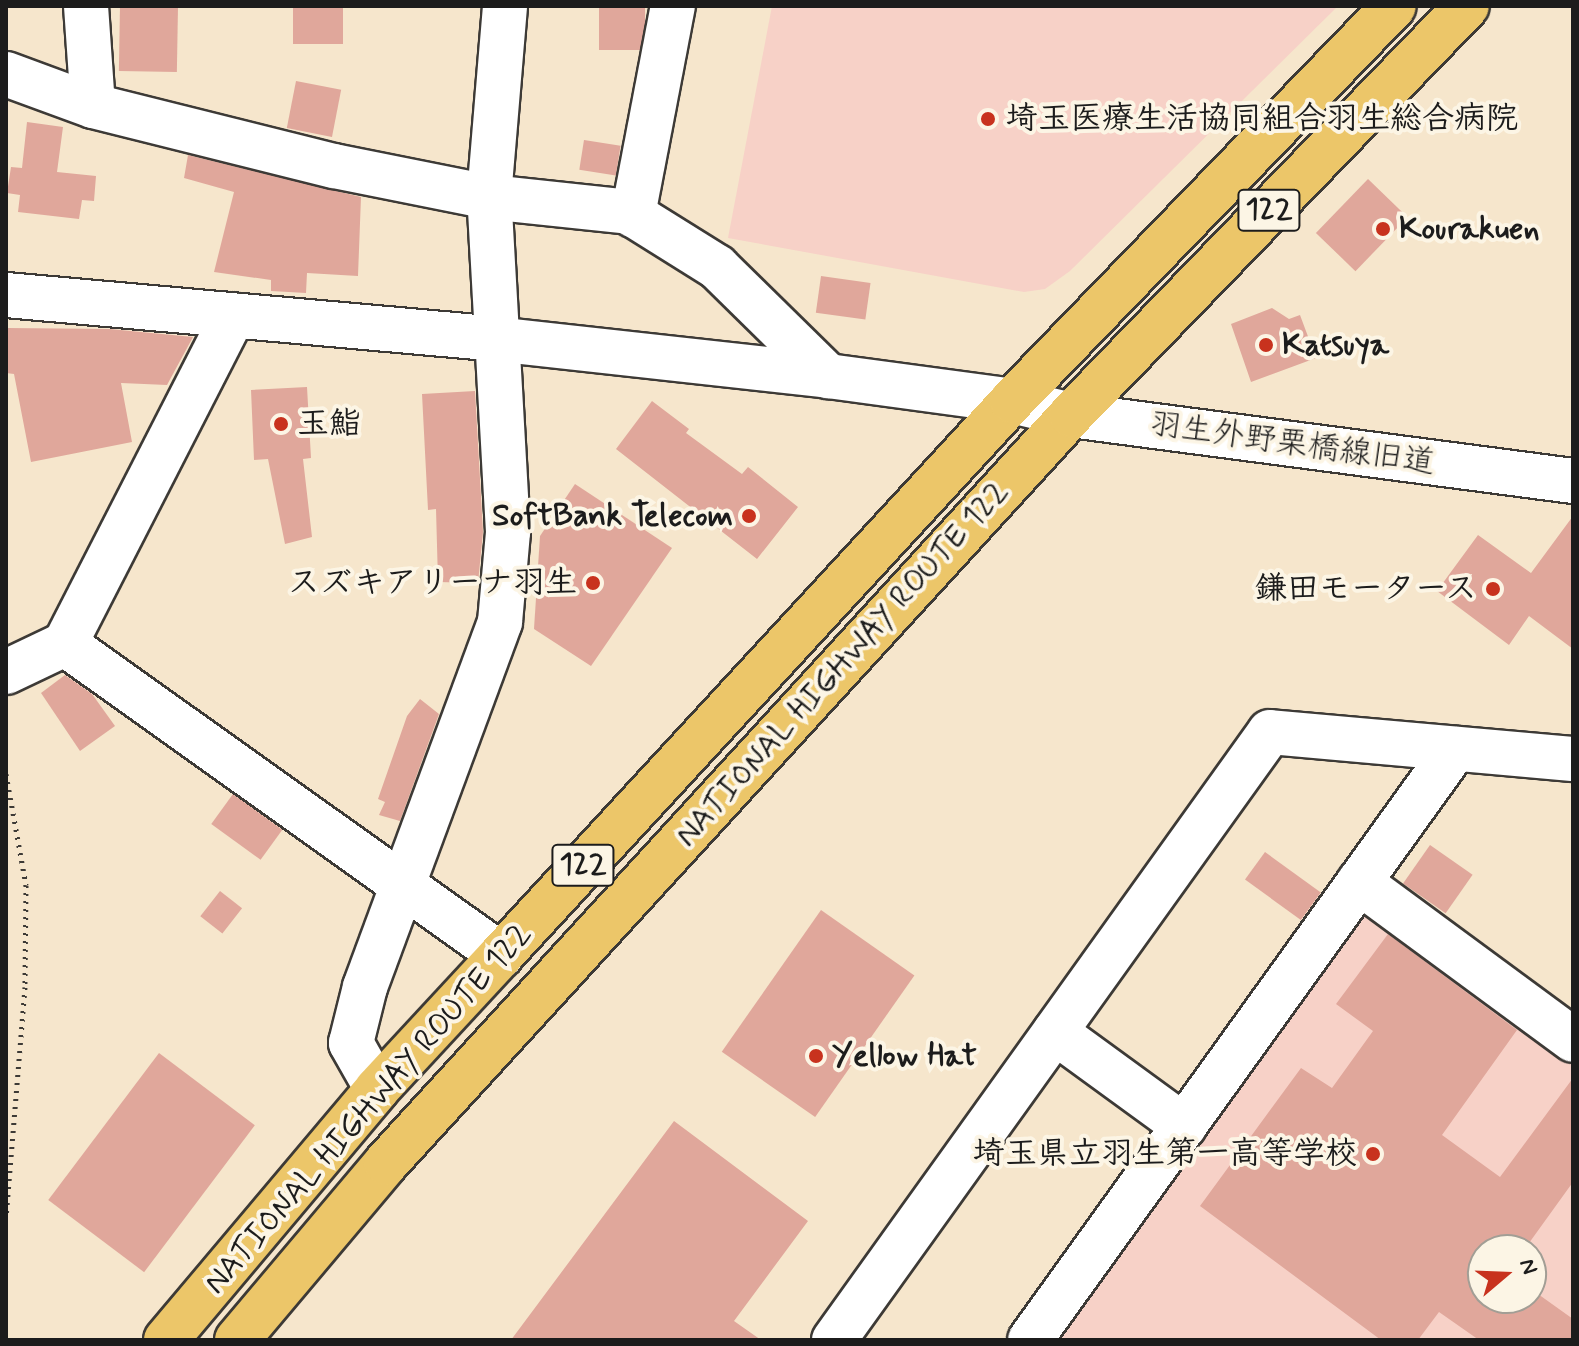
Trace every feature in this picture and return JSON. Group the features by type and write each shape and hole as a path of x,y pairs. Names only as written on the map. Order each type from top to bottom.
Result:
{"highway":[{"name":"NATIONAL HIGHWAY ROUTE 122","path":"166,1340 377,1089 1012,401 1394,6"},
{"name":"NATIONAL HIGHWAY ROUTE 122","path":"237,1340 386,1163 1071,415 1467,6"}],"street":[{"path":"86,6 93,106"},
{"path":"377,1089 351,1043 365,987 500,622 508,532 489,197 505,6"},
{"path":"633,215 673,6"},
{"path":"6,74 93,106 334,166 489,197 633,215 717,267 828,376"},
{"name":"羽生外野栗橋線旧道","path":"6,295 495,339 828,376 1012,401 1071,415 1573,481"},
{"path":"6,672 65,644 233,315"},
{"path":"65,644 501,955"},
{"path":"834,1340 1270,732 1573,759"},
{"path":"1030,1340 1455,749"},
{"path":"1359,882 1573,1040"},
{"path":"1055,1032 1184,1126"}],"path":[{"path":"6,774 26,885 25,987 6,1216"}],"shaded area":[{"name":"埼玉医療生活協同組合羽生総合病院","path":"772,6 1338,6 1070,271 1045,289 1024,292 728,238"},
{"name":"埼玉県立羽生第一高等学校","path":"1359,900 1573,1059 1573,1340 1037,1340"}],"building":[{"path":"120,6 178,7 177,72 119,71"},
{"path":"293,6 343,6 343,44 293,44"},
{"path":"599,6 645,6 645,50 599,50"},
{"path":"296,81 341,90 332,137 287,128"},
{"path":"27,122 63,127 57,172 96,176 94,201 82,200 79,219 18,212 20,195 7,193 11,167 22,168"},
{"path":"584,140 621,146 616,175 579,170"},
{"path":"188,155 361,197 358,276 307,273 306,293 271,291 271,280 214,272 234,192 184,178"},
{"path":"1368,179 1408,217 1355,271 1316,233"},
{"path":"821,276 871,283 865,320 816,313"},
{"path":"1272,308 1289,319 1300,315 1316,358 1251,382 1231,324"},
{"path":"8,328 110,329 193,337 167,385 121,383 132,442 31,462 14,374 6,373"},
{"name":"玉鮨","path":"307,387 311,458 303,459 312,537 285,544 268,459 254,460 251,390"},
{"path":"475,391 483,532 478,583 438,582 436,509 428,510 422,394"},
{"path":"652,401 689,429 686,433 742,474 748,467 798,507 757,559 616,449"},
{"name":"スズキアリーナ羽生","path":"575,484 672,548 591,666 534,629 540,536"},
{"name":"鎌田モータース","path":"1573,516 1573,649 1529,616 1509,645 1437,591 1478,535 1531,573"},
{"path":"65,675 92,694 115,726 80,751 41,693"},
{"path":"420,699 439,714 400,821 379,815 385,802 378,799 407,716"},
{"path":"233,794 282,830 261,860 211,824"},
{"path":"1430,845 1473,875 1446,913 1403,884"},
{"path":"1265,852 1321,893 1301,920 1245,880"},
{"path":"220,891 242,908 222,933 200,916"},
{"path":"821,910 914,975 815,1117 722,1052"},
{"path":"1388,934 1517,1030 1442,1135 1500,1177 1573,1078 1573,1182 1536,1234 1467,1234 1467,1314 1547,1314 1547,1300 1573,1319 1573,1340 1479,1340 1439,1312 1418,1340 1381,1340 1200,1206 1301,1068 1332,1088 1373,1031 1336,1004"},
{"path":"159,1053 255,1125 144,1272 48,1200"},
{"path":"674,1121 808,1221 734,1321 761,1340 511,1340"}],"place":[{"name":"埼玉医療生活協同組合羽生総合病院","path":"988,119"},
{"name":"Kourakuen","path":"1383,229"},
{"name":"Katsuya","path":"1266,345"},
{"name":"玉鮨","path":"281,424"},
{"name":"SoftBank Telecom","path":"749,516"},
{"name":"スズキアリーナ羽生","path":"593,583"},
{"name":"鎌田モータース","path":"1493,589"},
{"name":"Yellow Hat","path":"816,1056"},
{"name":"埼玉県立羽生第一高等学校","path":"1373,1154"}]}
